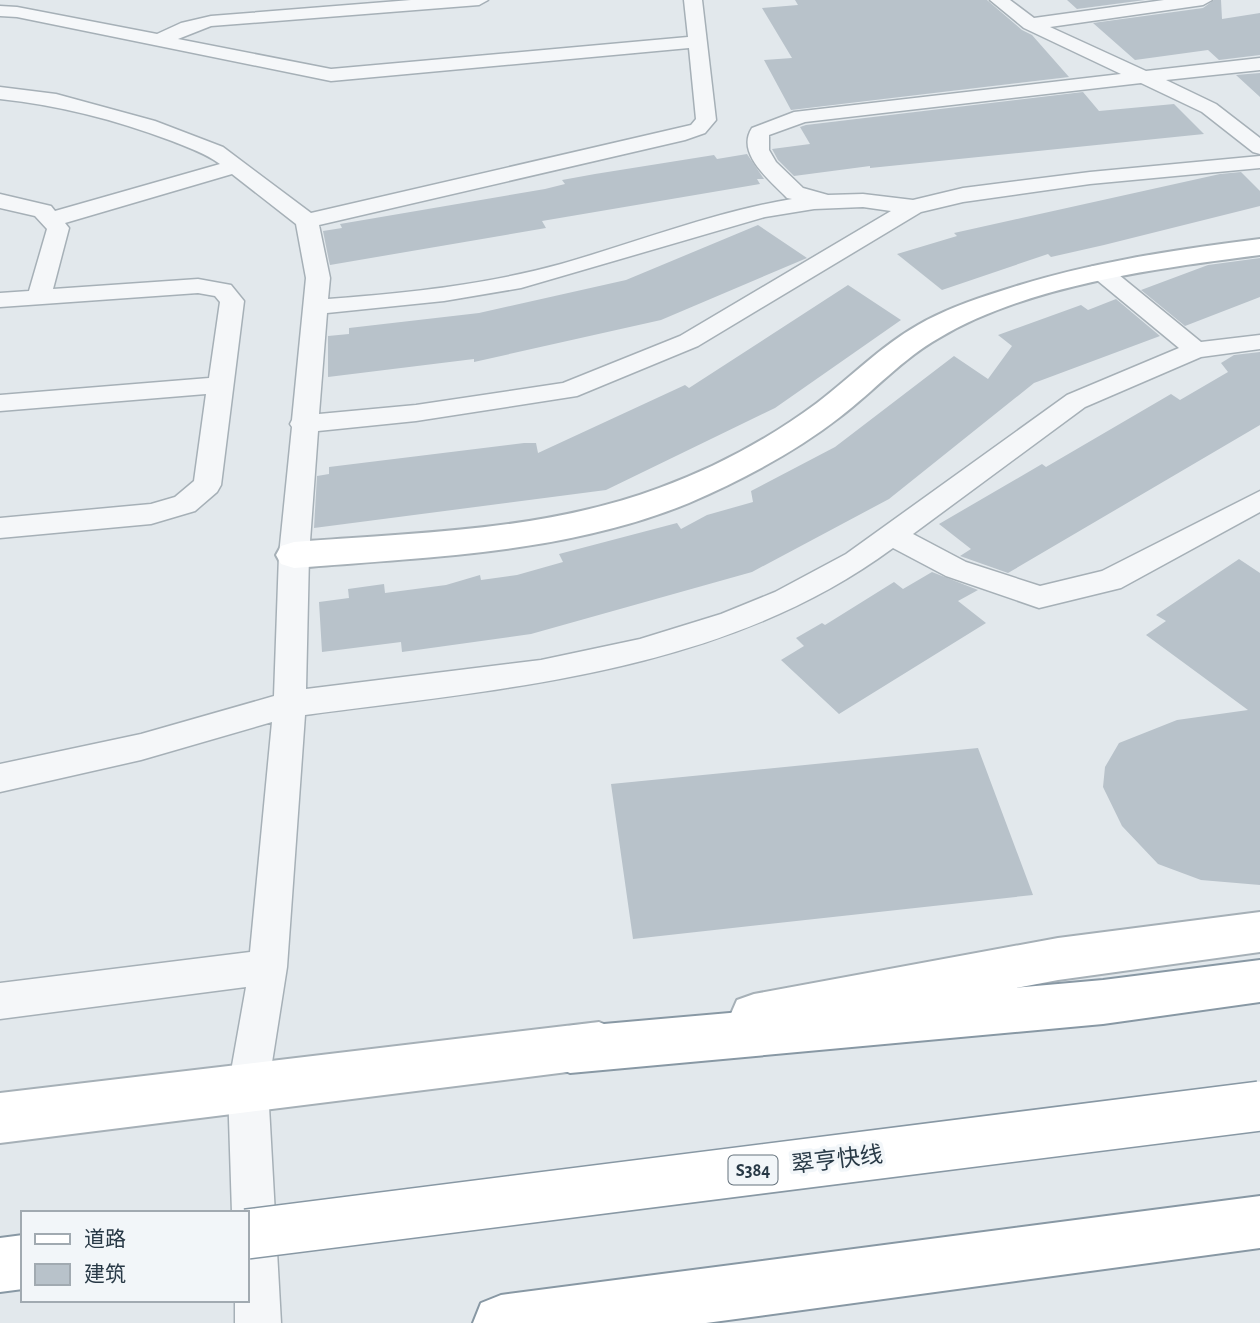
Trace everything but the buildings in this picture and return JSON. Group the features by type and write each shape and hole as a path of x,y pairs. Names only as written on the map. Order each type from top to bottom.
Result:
{"main road":[{"path":"294,555 457,540 619,515 674,496 731,469 791,435 829,410 916,338 961,314 1100,271 1156,260 1260,247"},
{"path":"570,1050 1058,959 1260,932"},
{"path":"0,1118 570,1050 1103,1002 1260,981"},
{"name":"翠亨快线","path":"248,1234 1260,1106"},
{"path":"501,1323 1260,1222"},
{"path":"0,1265 21,1262"}],"street":[{"path":"160,40 187,27 211,21 479,0"},
{"path":"307,221 678,136 698,129 706,120 693,0"},
{"path":"999,0 1030,24 1209,108 1260,148"},
{"path":"1030,24 1203,0"},
{"path":"15,8 331,75 697,42"},
{"path":"825,201 795,193 767,165 759,150 759,132 801,116 1260,64"},
{"path":"0,93 49,98 148,125 216,151 307,221 318,278 303,424 294,555 290,704 268,967 248,1088 258,1323"},
{"path":"303,424 415,413 568,390 689,341 913,207 963,195 1090,178 1187,171 1260,162"},
{"path":"50,220 236,166"},
{"path":"0,201 43,211 58,228 39,297"},
{"path":"316,307 402,300 521,281 600,260 685,230 825,201 885,201 913,207"},
{"path":"1100,271 1196,350"},
{"path":"0,300 198,286 223,290 232,301 207,485 185,504 151,514 0,528"},
{"path":"0,778 141,747 290,704 541,672 640,651 732,622 786,600 856,561 1076,401 1196,350 1260,342"},
{"path":"0,403 220,386"},
{"path":"892,535 956,569 1039,597 1110,580 1260,500"},
{"path":"0,1001 268,967"}]}
